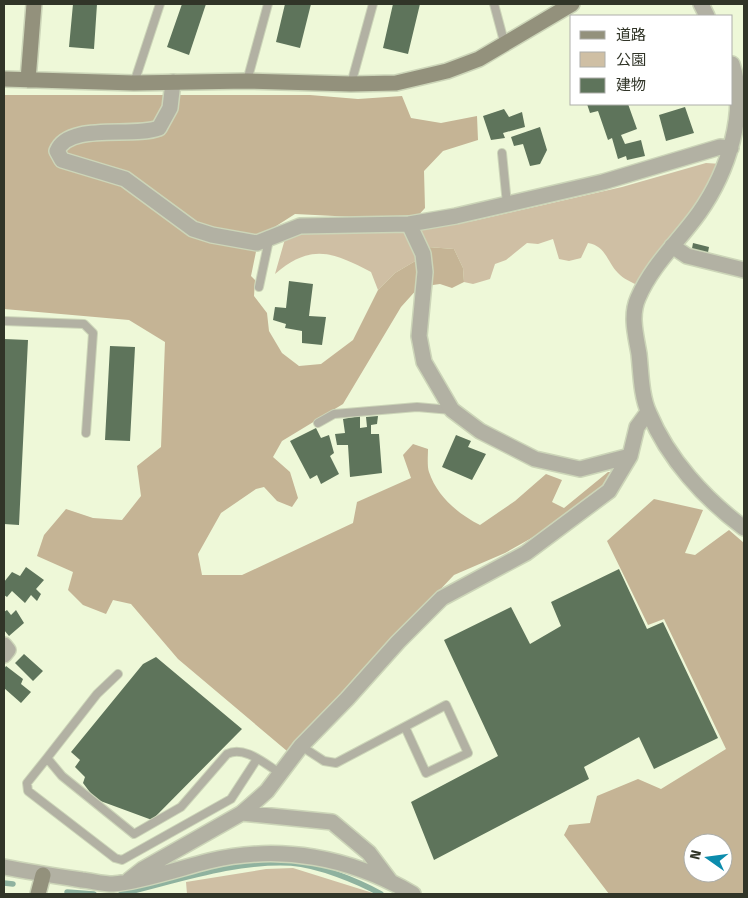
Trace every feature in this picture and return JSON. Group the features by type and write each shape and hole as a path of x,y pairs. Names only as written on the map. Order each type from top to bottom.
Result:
{"street":[{"path":"28,80 34,4"},
{"path":"4,80 134,83 247,81 351,84 396,83 422,78 479,59 572,4"},
{"path":"733,68 740,100 737,141 700,212 672,246 644,285 637,300 633,318 648,412 686,475 744,528"},
{"path":"173,82 170,108 159,128 146,133 78,134 60,143 57,151 62,160 125,178 193,229 237,240 257,242 268,240 300,226 409,224 456,216 602,182 737,141"},
{"path":"409,224 422,254 425,272 419,336 424,362 452,410 480,431 535,459 580,469 630,456"},
{"path":"672,246 687,256 744,270"},
{"path":"129,880 142,869 242,813 267,791 300,746 442,598 526,552 609,492 630,456 637,427 648,412"},
{"path":"4,645 8,650 4,655"},
{"path":"242,813 332,822 368,852 390,881"},
{"path":"4,867 112,884 212,860 264,853 298,854 328,859 390,881 413,894"},
{"path":"38,894 43,874"}],"lane":[{"path":"134,83 160,4"},
{"path":"247,81 268,4"},
{"path":"351,84 373,4"},
{"path":"494,4 505,45"},
{"path":"502,153 507,204"},
{"path":"259,287 268,240"},
{"path":"4,321 84,324 93,333 86,433"},
{"path":"318,423 334,414 416,407 452,410"},
{"path":"118,674 97,694 27,783 28,791 115,858 122,860 231,799 257,759"},
{"path":"300,746 324,761 336,763 446,705 468,753 426,773 406,727"},
{"path":"47,758 62,776 134,834 181,807 227,754 234,750 241,751 280,773"}],"green space":[{"path":"706,163 722,164 693,216 639,286 620,275 599,247 588,243 581,258 569,261 559,259 553,239 538,244 527,243 506,260 495,264 490,279 473,284 464,282 463,268 454,249 428,247 417,260 395,273 378,290 371,272 345,260 322,254 311,254 300,258 275,274 285,239 310,230 417,230 473,221 622,187"},
{"path":"293,868 376,894 187,894 186,882 266,869"}],"shaded area":[{"path":"4,95 310,95 358,99 402,96 411,118 441,123 477,116 478,140 443,151 424,171 425,208 414,220 295,214 259,237 251,276 255,280 254,296 267,313 269,331 282,353 299,366 321,364 353,340 378,290 395,273 417,260 428,247 454,249 463,268 464,282 452,288 440,284 419,287 401,307 343,404 282,441 273,457 290,472 298,498 292,507 277,501 264,487 256,489 221,513 198,554 202,575 242,575 353,523 357,502 411,478 403,455 413,444 428,449 429,472 437,489 456,510 480,525 515,501 546,474 562,480 552,502 564,508 608,472 617,472 591,499 560,522 505,553 454,575 287,751 178,659 131,604 113,600 106,614 83,605 68,590 73,572 37,556 44,535 66,509 93,518 122,520 141,496 137,466 161,447 165,342 129,320 4,309"},
{"path":"654,499 703,510 685,553 695,555 729,530 744,543 744,894 609,894 564,835 569,825 590,823 597,796 638,779 661,789 726,749 664,619 648,625 607,541"}],"building":[{"path":"73,4 97,4 94,49 69,47"},
{"path":"182,4 206,4 189,55 167,47"},
{"path":"285,4 311,4 300,48 276,42"},
{"path":"393,4 420,4 408,54 383,48"},
{"path":"587,105 628,105 637,129 621,135 625,144 641,140 645,156 627,160 626,156 618,159 612,138 608,140 598,111 590,113"},
{"path":"685,107 694,133 666,141 659,115"},
{"path":"504,109 509,117 522,112 525,127 503,133 505,138 491,140 483,116"},
{"path":"540,127 547,150 540,164 530,166 523,144 514,146 511,137"},
{"path":"693,243 709,247 707,258 691,254"},
{"path":"289,281 313,284 309,316 326,317 322,345 302,343 302,331 285,328 286,324 273,320 275,307 286,308"},
{"path":"4,339 28,340 19,525 4,524"},
{"path":"110,346 135,347 130,441 105,440"},
{"path":"360,416 360,428 367,427 366,417 378,416 377,424 371,425 371,434 379,434 382,473 350,477 348,445 337,445 335,434 345,433 343,419"},
{"path":"316,428 321,438 329,435 334,453 330,456 339,474 321,484 317,475 310,479 290,441"},
{"path":"456,435 471,441 468,447 486,454 472,480 442,467"},
{"path":"26,567 44,580 36,589 41,594 37,601 31,595 25,603 12,591 7,597 4,595 4,582 12,572 20,576"},
{"path":"619,569 647,629 663,622 718,738 654,769 639,737 584,767 589,779 434,860 411,802 498,756 444,640 511,607 530,644 561,626 551,602"},
{"path":"7,610 11,615 16,610 24,623 9,636 4,630 4,612"},
{"path":"24,654 43,671 33,681 15,663"},
{"path":"156,657 242,729 152,820 95,799 83,783 85,777 75,767 80,760 71,752 143,664"},
{"path":"6,666 23,679 21,684 31,692 21,703 4,688 4,669"}],"waterway":[{"path":"121,894 206,872 270,863 302,864 325,870 350,879 381,894"},
{"path":"4,883 13,884"},
{"path":"67,892 94,894"}]}
